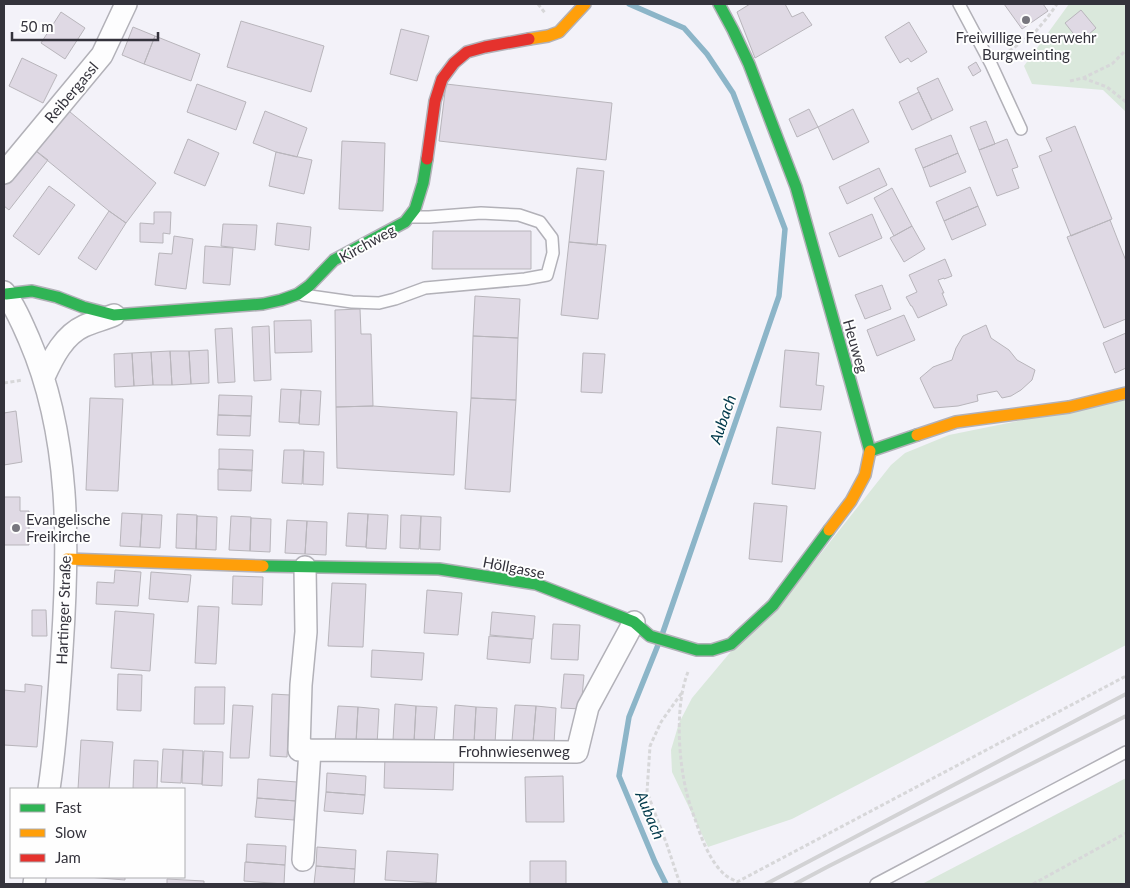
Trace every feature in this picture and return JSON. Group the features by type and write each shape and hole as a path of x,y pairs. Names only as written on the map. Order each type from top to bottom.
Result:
{"street":[{"name":"Reibergassl","path":"4,173 102,55 126,4"},
{"name":"Kirchweg","path":"44,376 53,357 65,340 82,326 114,315 263,304 280,300 298,294 309,286 334,260 405,222 415,209 423,183 435,101 442,79 454,63 467,52 548,36 559,32 585,4"},
{"name":"Heuweg","path":"719,4 749,64 796,187 870,451"},
{"name":"Kirchweg","path":"5,293 32,291 114,315"},
{"name":"Hartinger Straße","path":"5,293 21,319 44,376 58,436 64,485 67,559 64,628 59,706 49,788"},
{"path":"870,451 956,422 1069,407 1126,393"},
{"name":"Höllgasse","path":"67,559 439,570 468,573 536,584 634,622 650,636 698,650 712,650 731,644 773,605 851,501 865,475 870,451"},
{"path":"303,860 310,750 300,750 301,685 306,632 305,567"},
{"name":"Frohnwiesenweg","path":"310,750 577,752 588,707 634,622"}],"lane":[{"path":"959,4 991,64 1021,129"},
{"path":"298,294 352,302 379,303 425,288 525,279 547,275 553,253 552,238 540,222 519,215 480,213 429,217 409,216"},
{"path":"876,884 1126,752"}],"path":[{"path":"991,64 1036,31 1056,4"},
{"path":"1070,81 1083,78 1112,64 1126,50"},
{"path":"1083,78 1107,87 1126,102"},
{"path":"698,650 684,681 680,712 680,755 686,793 699,834 711,857 724,874 736,882 1126,676"},
{"path":"680,884 647,792 650,746 661,722 683,690"},
{"path":"1033,884 1126,833"}],"green space":[{"path":"1069,4 1126,4 1126,112 1103,90 1032,84 1024,66"},
{"path":"1126,399 1126,645 792,819 708,847 672,772 671,750 679,723 692,698 733,649 776,610 891,465 905,453 949,435"},
{"path":"1126,778 1126,884 922,884"}],"building":[{"path":"750,4 785,4 792,17 803,12 812,25 755,58 737,12"},
{"name":"Freiwillige Feuerwehr Burgweinting","path":"1004,4 1043,4 1048,11 1022,29"},
{"path":"1081,10 1096,28 1080,42 1065,23"},
{"path":"61,12 85,28 65,59 41,43"},
{"path":"241,21 324,46 311,92 227,67"},
{"path":"909,22 927,52 911,62 908,58 900,63 885,37"},
{"path":"133,27 155,36 144,64 122,55"},
{"path":"401,29 429,36 417,81 390,74"},
{"path":"155,36 200,54 191,81 144,64"},
{"path":"22,58 57,75 43,103 9,86"},
{"path":"976,62 981,71 973,76 968,67"},
{"path":"938,78 953,110 932,120 917,88"},
{"path":"197,84 246,102 236,130 187,112"},
{"path":"446,84 612,103 606,160 439,141"},
{"path":"919,92 932,120 912,130 899,102"},
{"path":"64,107 156,183 126,223 31,147"},
{"path":"809,109 818,127 797,137 789,119"},
{"path":"853,109 869,142 833,160 818,127"},
{"path":"265,111 307,128 297,157 276,152 253,143"},
{"path":"986,121 995,144 979,150 970,127"},
{"path":"1075,126 1112,219 1071,236 1039,156 1052,151 1046,138"},
{"path":"951,135 958,153 923,168 915,149"},
{"path":"188,139 219,153 205,186 174,173"},
{"path":"1007,139 1018,167 1012,169 1019,188 997,196 979,150"},
{"path":"342,141 385,143 383,211 339,209"},
{"path":"31,147 48,160 9,210 4,206 4,183"},
{"path":"276,152 312,160 304,194 269,186"},
{"path":"958,153 966,172 930,187 923,168"},
{"path":"577,168 604,171 597,245 569,242"},
{"path":"879,168 887,185 847,204 839,187"},
{"path":"49,186 75,205 39,255 13,236"},
{"path":"970,187 978,206 944,221 936,202"},
{"path":"892,188 912,226 894,236 874,198"},
{"path":"978,206 986,225 952,240 944,221"},
{"path":"109,211 126,223 96,270 78,258"},
{"path":"154,212 171,212 170,234 163,233 163,243 140,242 140,223 154,224"},
{"path":"872,214 882,238 839,257 829,233"},
{"path":"1110,220 1126,261 1126,319 1104,328 1067,237"},
{"path":"277,223 311,227 309,250 275,245"},
{"path":"223,224 257,225 255,250 221,246"},
{"path":"912,226 925,249 904,262 890,238"},
{"path":"433,231 531,231 531,269 432,269"},
{"path":"174,236 193,239 186,289 155,285 159,253 172,254"},
{"path":"569,242 606,245 598,319 561,315"},
{"path":"205,246 233,248 230,285 203,283"},
{"path":"945,259 952,276 938,280 947,305 918,318 906,297 917,292 909,275"},
{"path":"882,285 891,309 865,319 855,295"},
{"path":"475,296 520,299 518,338 473,336"},
{"path":"360,309 361,334 371,334 373,406 336,407 335,310"},
{"path":"904,315 915,340 877,356 867,330"},
{"path":"311,320 312,352 275,353 274,321"},
{"path":"986,325 991,338 1009,350 1017,360 1035,370 1032,380 1011,396 1002,398 997,391 977,395 978,401 958,406 934,408 920,378 933,367 952,360 963,336"},
{"path":"269,326 271,380 254,381 252,327"},
{"path":"232,328 235,382 218,383 215,329"},
{"path":"1126,333 1126,368 1115,373 1103,343"},
{"path":"473,336 518,338 516,400 471,398"},
{"path":"208,350 209,383 191,384 189,351"},
{"path":"785,350 819,353 816,385 824,386 821,410 780,407"},
{"path":"170,351 172,385 153,385 151,352"},
{"path":"170,351 189,351 191,384 172,385"},
{"path":"151,352 153,385 134,386 132,353"},
{"path":"132,353 134,386 115,387 114,354"},
{"path":"583,353 605,354 602,393 581,392"},
{"path":"281,389 301,390 299,423 279,422"},
{"path":"301,390 321,391 319,425 299,424"},
{"path":"219,395 252,396 251,416 218,415"},
{"path":"90,398 123,399 118,491 86,490"},
{"path":"471,398 516,400 510,492 465,489"},
{"path":"373,406 457,412 454,475 337,468 336,407"},
{"path":"16,411 22,462 4,465 4,413"},
{"path":"218,415 251,416 250,436 217,435"},
{"path":"777,427 821,432 815,489 772,484"},
{"path":"219,449 253,450 252,471 219,469"},
{"path":"284,450 304,450 302,484 282,483"},
{"path":"304,451 324,452 323,485 303,484"},
{"path":"218,469 252,470 251,491 218,490"},
{"name":"Evangelische Freikirche","path":"4,497 20,497 20,511 29,511 29,545 4,545"},
{"path":"754,503 787,506 782,562 749,559"},
{"path":"122,513 142,514 140,547 120,546"},
{"path":"348,513 368,514 366,547 346,546"},
{"path":"142,514 162,515 160,548 140,547"},
{"path":"177,514 197,515 196,549 176,548"},
{"path":"368,514 388,515 386,549 366,548"},
{"path":"401,515 421,516 419,549 400,548"},
{"path":"197,516 217,517 216,550 196,549"},
{"path":"231,516 251,517 250,551 229,550"},
{"path":"421,516 441,517 440,550 420,549"},
{"path":"251,518 271,519 270,552 250,551"},
{"path":"287,520 307,521 305,554 285,553"},
{"path":"307,521 327,522 326,555 305,554"},
{"path":"115,570 141,572 138,606 96,604 97,582 114,583"},
{"path":"151,572 191,575 188,602 149,599"},
{"path":"233,576 263,577 262,605 232,604"},
{"path":"332,583 366,584 363,647 328,646"},
{"path":"427,590 462,593 458,635 424,633"},
{"path":"198,606 219,607 216,664 195,663"},
{"path":"32,610 46,610 47,636 32,636"},
{"path":"115,611 154,614 150,671 111,668"},
{"path":"492,612 535,616 533,639 490,635"},
{"path":"553,624 580,625 578,660 551,659"},
{"path":"489,636 532,639 530,663 487,659"},
{"path":"372,650 424,653 422,680 371,677"},
{"path":"118,674 142,675 141,711 117,710"},
{"path":"564,674 584,675 581,709 561,708"},
{"path":"25,684 42,686 37,747 4,745 4,690 25,692"},
{"path":"195,687 225,687 224,724 194,724"},
{"path":"272,694 290,695 287,757 270,756"},
{"path":"395,704 416,706 414,742 393,740"},
{"path":"233,705 253,706 249,758 230,758"},
{"path":"455,705 476,707 474,743 453,741"},
{"path":"515,705 536,706 533,743 512,741"},
{"path":"338,706 358,707 356,743 335,742"},
{"path":"416,706 437,707 434,743 414,742"},
{"path":"536,706 556,708 554,744 533,742"},
{"path":"358,707 379,709 377,745 356,743"},
{"path":"476,707 497,708 495,744 474,743"},
{"path":"81,740 113,742 109,788 78,788"},
{"path":"163,749 183,750 181,783 161,782"},
{"path":"183,750 203,751 202,784 182,783"},
{"path":"204,751 223,752 222,786 202,785"},
{"path":"385,756 454,758 453,790 384,788"},
{"path":"134,760 158,761 157,788 133,788"},
{"path":"327,773 366,776 365,795 326,792"},
{"path":"563,776 564,822 526,822 525,777"},
{"path":"258,779 297,782 296,801 257,798"},
{"path":"326,792 365,795 363,814 324,811"},
{"path":"257,798 296,801 294,820 255,817"},
{"path":"247,844 286,846 285,865 246,862"},
{"path":"317,847 356,850 355,869 316,866"},
{"path":"387,851 438,854 436,883 385,880"},
{"path":"530,861 566,861 566,884 530,884"},
{"path":"245,862 285,865 284,884 244,881"},
{"path":"316,866 355,869 354,884 314,884"},
{"path":"100,878 125,878 125,880"},
{"path":"167,879 204,881 204,884 167,884"}],"waterway":[{"name":"Aubach","path":"629,4 684,28 707,54 733,93 785,229 779,296 663,632"},
{"name":"Aubach","path":"658,645 629,717 619,776 666,884"}],"railway":[{"path":"766,884 1126,694"},
{"path":"795,884 1126,716"}],"traffic: fast":[{"path":"719,4 749,64 796,187 870,451 917,435"},
{"path":"6,294 32,291 114,315 263,304 281,300 298,294 309,286 334,260 405,222 415,209 423,183 427,159"},
{"path":"263,566 439,569 536,584 634,622 650,636 697,650 712,650 731,644 773,605 829,530"}],"traffic: slow":[{"path":"529,39 559,32 585,4"},
{"path":"917,435 956,422 1069,407 1126,393"},
{"path":"829,530 851,501 865,475 870,451"},
{"path":"67,559 263,566"}],"traffic: jam":[{"path":"427,159 435,101 442,79 454,63 467,52 529,39"}],"place":[{"name":"Freiwillige Feuerwehr Burgweinting","path":"1026,20"},
{"name":"Evangelische Freikirche","path":"16,528"}]}
